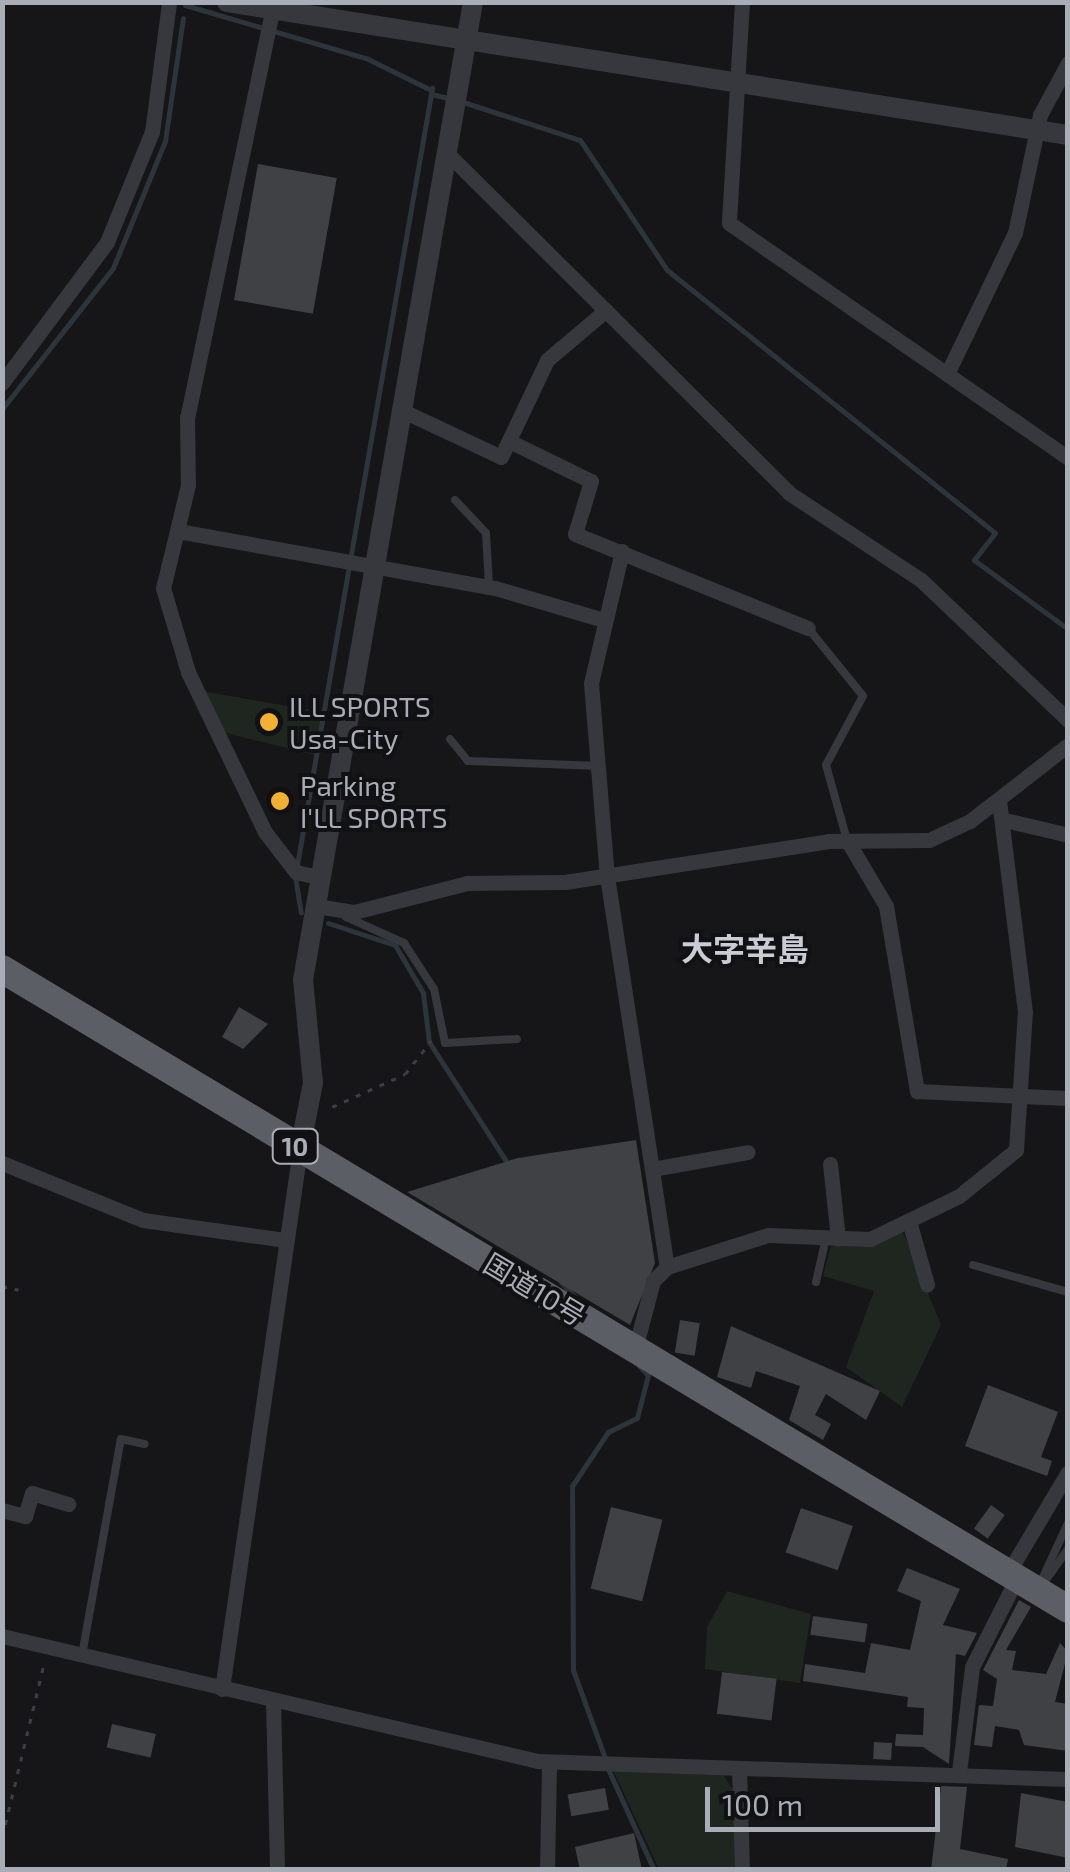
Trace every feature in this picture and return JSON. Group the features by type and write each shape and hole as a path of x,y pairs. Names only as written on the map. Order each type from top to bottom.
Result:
{"highway":[{"name":"国道10号","path":"2,968 1068,1609"}],"street":[{"path":"2,382 107,242 152,132 168,2"},
{"path":"227,2 274,6 1068,135"},
{"path":"222,1689 285,1240 313,1095 301,995 472,2"},
{"path":"742,2 729,223 1068,458"},
{"path":"274,6 186,418 178,530 163,588 188,672 264,832 296,872 322,878"},
{"path":"947,374 1014,233 1038,131 1068,63"},
{"path":"445,152 788,493 920,580 1068,720"},
{"path":"401,410 496,456 509,441 547,360 606,310"},
{"path":"509,441 589,477 573,531 808,628"},
{"path":"178,530 489,587 600,619"},
{"path":"622,551 600,619 591,674 603,767 607,876 667,1268"},
{"path":"316,906 339,911 467,883 607,876 848,840 937,838 999,800 1068,745"},
{"path":"634,1349 654,1281 667,1268 768,1235 870,1239 909,1221 1006,1162 1022,1134 1024,1092 1009,821 999,800"},
{"path":"1009,821 1068,835"},
{"path":"848,840 886,906 917,1090 1024,1092 1068,1098"},
{"path":"652,1169 748,1152"},
{"path":"2,1163 144,1220 285,1240"},
{"path":"830,1164 832,1239"},
{"path":"909,1221 927,1284"},
{"path":"959,1772 972,1667 1021,1581 1068,1472"},
{"path":"2,1510 25,1516 32,1493 68,1504"},
{"path":"2,1636 274,1702 549,1762 959,1772 1068,1779"},
{"path":"274,1702 283,1815 277,1870"},
{"path":"547,1870 549,1762"},
{"path":"739,1769 742,1870"}],"lane":[{"path":"455,500 486,533 489,587"},
{"path":"808,628 864,696 826,765 848,840"},
{"path":"450,739 468,761 603,767"},
{"path":"339,911 400,938 434,990 436,1029 453,1047 518,1040"},
{"path":"816,1282 832,1239"},
{"path":"973,1265 1068,1292"},
{"path":"82,1656 121,1439 144,1444"},
{"path":"1021,1581 1068,1524"},
{"path":"1021,1581 1068,1549"}],"path":[{"path":"332,1106 405,1074 436,1029"},
{"path":"2,1286 18,1290"},
{"path":"2,1837 48,1647"}],"shaded area":[{"name":"ILL SPORTS Usa-City","path":"201,691 322,712 315,755 222,732"},
{"path":"903,1232 941,1325 902,1407 846,1367 874,1291 823,1276 831,1246"},
{"path":"727,1591 811,1614 800,1683 705,1669 707,1627"},
{"path":"613,1770 722,1773 734,1791 736,1869 659,1869"}],"building":[{"path":"258,164 337,178 313,314 234,300"},
{"path":"239,1007 268,1024 243,1049 222,1037"},
{"path":"636,1140 655,1263 630,1325 407,1192 518,1158"},
{"path":"680,1320 700,1323 695,1356 675,1353"},
{"path":"731,1326 880,1391 866,1420 826,1394 815,1415 831,1424 823,1440 789,1420 800,1386 756,1371 751,1388 717,1377"},
{"path":"988,1385 1058,1412 1041,1457 1052,1461 1047,1476 965,1446"},
{"path":"991,1505 1005,1515 988,1538 974,1528"},
{"path":"611,1507 662,1520 642,1601 591,1589"},
{"path":"801,1508 853,1526 838,1570 786,1552"},
{"path":"907,1568 960,1589 943,1625 977,1633 965,1656 956,1654 949,1764 923,1747 895,1746 896,1734 923,1735 924,1708 907,1707 908,1697 803,1681 805,1664 865,1673 871,1643 910,1650 921,1601 897,1591"},
{"path":"1019,1600 1031,1607 1006,1650 1016,1651 1012,1670 1046,1674 1060,1643 1068,1652 1055,1702 1068,1704 1068,1751 1024,1745 1019,1730 995,1726 992,1747 974,1745 979,1705 993,1706 997,1679 983,1670"},
{"path":"813,1616 867,1624 865,1642 810,1635"},
{"path":"722,1672 777,1679 771,1720 717,1714"},
{"path":"112,1724 156,1734 150,1758 107,1747"},
{"path":"874,1742 892,1743 891,1760 873,1759"},
{"path":"941,1786 967,1787 960,1849 1008,1859 1006,1870 931,1870"},
{"path":"605,1788 609,1810 571,1816 568,1795"},
{"path":"1021,1793 1068,1802 1068,1858 1015,1847"},
{"path":"634,1833 642,1870 580,1870 575,1847"}],"waterway":[{"path":"185,5 368,59 431,90"},
{"path":"2,409 113,268 165,141 183,18"},
{"path":"297,865 432,88"},
{"path":"431,94 452,99"},
{"path":"463,102 580,140 667,270 995,533 974,560 1068,629"},
{"path":"295,876 301,913"},
{"path":"328,923 395,945 423,993 429,1042 510,1167"},
{"path":"561,1282 577,1299"},
{"path":"605,1758 573,1670 572,1486 608,1432 637,1418 648,1375 639,1366"},
{"path":"608,1769 654,1870"}],"place":[{"name":"ILL SPORTS Usa-City","path":"269,722"},
{"name":"Parking I'LL SPORTS","path":"280,801"}],"district":[{"name":"大字辛島","path":"745,948"}]}
